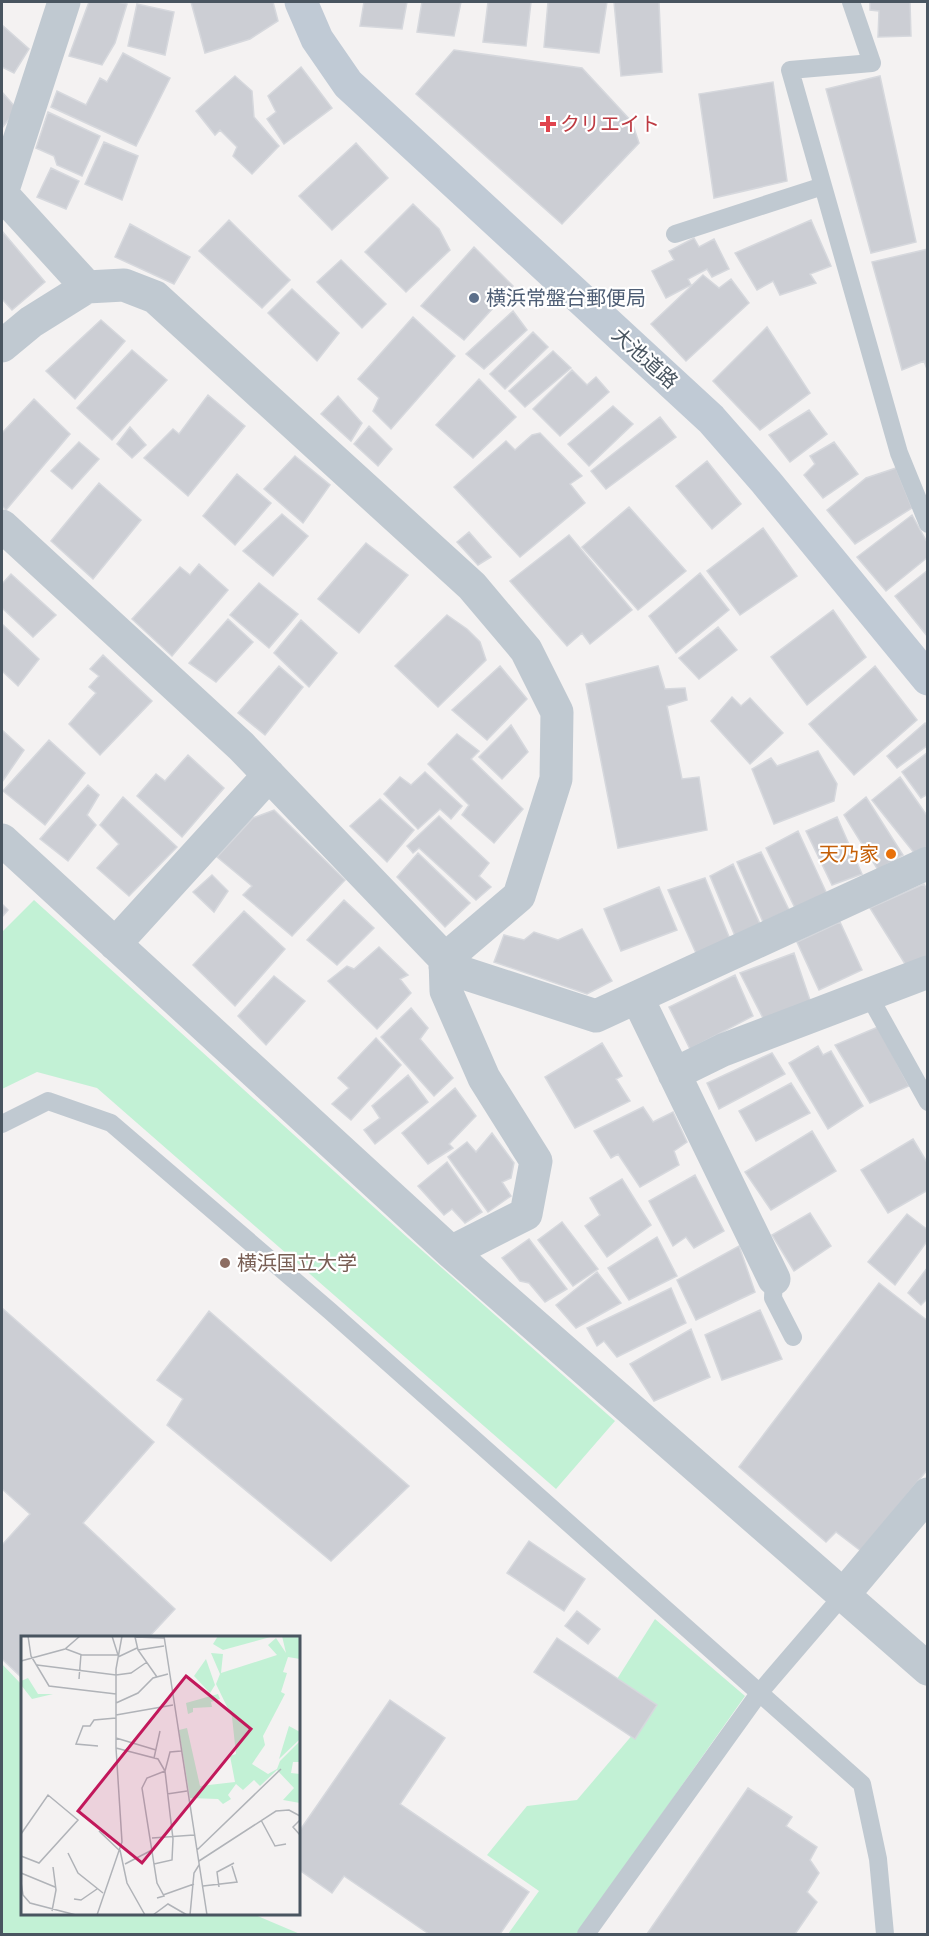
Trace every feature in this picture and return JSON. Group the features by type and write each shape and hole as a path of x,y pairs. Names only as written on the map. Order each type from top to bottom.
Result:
{"street":[{"path":"64,2 2,193 87,287"},
{"name":"大池道路","path":"301,2 317,39 348,84 711,419 766,482 927,680"},
{"path":"2,345 31,322 87,287 124,285 155,297 472,586 526,650 557,712 556,779 519,896 445,963 446,991 484,1078 536,1161 526,1214 451,1252"},
{"path":"2,526 241,746 445,963 596,1016 927,862"},
{"path":"115,944 269,775"},
{"path":"2,840 451,1252 927,1669"},
{"path":"674,1074 723,1050 927,972"},
{"path":"636,997 774,1279"},
{"path":"844,1594 927,1494"}],"lane":[{"path":"852,2 872,63 790,70 899,453 927,524"},
{"path":"675,234 822,186"},
{"path":"868,994 927,1102"},
{"path":"2,1124 48,1101 111,1123 330,1311 862,1784 878,1859 885,1935"},
{"path":"774,1279 773,1298 793,1337"},
{"path":"586,1935 760,1692 844,1594"}],"green space":[{"path":"34,900 408,1238 615,1421 556,1489 97,1088 37,1072 2,1089 2,932"},
{"path":"655,1619 745,1696 577,1934 508,1934 539,1891 487,1855 527,1806 577,1800 657,1706 617,1679"},
{"path":"2,1664 21,1684 21,1915 255,1915 300,1934 2,1934"}],"building":[{"path":"89,2 127,4 115,43 102,65 69,56"},
{"path":"191,2 273,2 278,21 250,39 205,53"},
{"path":"364,2 407,2 402,29 360,26"},
{"path":"422,2 461,2 454,36 417,32"},
{"path":"488,2 531,2 526,46 483,42"},
{"path":"548,2 607,2 599,53 544,47"},
{"path":"614,2 659,2 662,72 621,76"},
{"path":"870,2 910,2 911,36 878,37 879,11 870,10"},
{"path":"137,4 174,12 165,55 128,46"},
{"path":"2,25 29,49 14,73 2,67"},
{"path":"454,50 582,68 632,122 639,143 562,224 416,94"},
{"path":"123,53 170,78 136,146 51,107 57,91 86,105 100,78 107,82"},
{"path":"301,67 332,108 284,144 267,119 276,112 268,96"},
{"path":"235,76 252,91 254,117 279,146 252,174 233,156 237,147 220,130 215,135 196,111"},
{"path":"880,76 916,242 871,253 826,89"},
{"path":"773,82 787,181 714,198 699,94"},
{"path":"2,92 17,109 2,128"},
{"path":"48,112 100,136 82,176 57,165 54,156 36,148"},
{"path":"104,142 138,156 122,200 85,184"},
{"path":"356,143 388,178 332,230 299,196"},
{"path":"51,168 79,181 66,209 37,197"},
{"path":"413,204 439,229 450,250 406,292 365,252"},
{"path":"229,220 290,280 262,308 199,251"},
{"path":"811,220 831,266 810,274 816,283 780,295 773,281 757,290 735,253"},
{"path":"130,224 190,257 174,284 115,257"},
{"path":"2,231 45,282 12,310 2,299"},
{"path":"694,238 699,247 714,239 729,269 712,277 707,269 688,279 691,285 666,298 652,271 674,260 669,251"},
{"path":"474,247 513,286 464,340 421,306"},
{"path":"928,249 928,372 924,361 902,370 872,262"},
{"path":"341,260 386,304 362,328 317,282"},
{"path":"703,275 719,288 731,279 749,303 686,361 651,324"},
{"path":"292,289 339,333 317,361 268,313"},
{"path":"513,311 527,330 484,369 466,354"},
{"path":"413,317 455,356 391,429 373,411 379,398 358,379"},
{"path":"101,320 125,341 75,399 46,371"},
{"path":"767,327 810,393 760,430 713,381"},
{"path":"533,332 548,347 505,389 490,374"},
{"path":"132,350 167,380 112,440 77,408"},
{"path":"553,351 571,368 525,407 509,391"},
{"path":"572,370 587,385 596,377 609,392 560,436 533,409"},
{"path":"479,379 516,417 473,458 436,425"},
{"path":"208,395 245,426 188,496 144,458 173,429 179,434"},
{"path":"338,396 362,423 351,441 321,414"},
{"path":"34,399 70,434 6,510 2,506 2,433"},
{"path":"613,406 633,424 589,466 568,444"},
{"path":"809,410 827,434 790,462 769,435"},
{"path":"660,417 676,437 606,489 591,471"},
{"path":"369,426 392,449 378,466 354,444"},
{"path":"130,427 146,445 132,458 117,444"},
{"path":"540,433 582,476 570,484 585,503 520,557 454,487 506,441 515,450 532,435"},
{"path":"79,442 99,459 72,489 51,471"},
{"path":"834,442 858,474 823,498 804,475 815,464 810,456"},
{"path":"295,456 330,485 303,523 264,489"},
{"path":"707,461 741,504 712,529 676,486"},
{"path":"896,468 912,508 855,544 827,510 866,478"},
{"path":"237,474 271,503 235,545 203,516"},
{"path":"99,483 141,520 93,579 51,541"},
{"path":"629,507 686,571 638,610 582,547"},
{"path":"282,514 308,536 273,576 243,551"},
{"path":"912,515 928,544 928,557 886,591 857,557"},
{"path":"763,528 797,576 740,615 707,571"},
{"path":"469,532 491,557 478,565 457,542"},
{"path":"569,535 632,610 590,644 582,633 567,646 510,581"},
{"path":"366,543 408,575 359,633 318,599"},
{"path":"199,564 228,590 172,656 132,619 180,567 190,575"},
{"path":"928,570 928,637 895,596"},
{"path":"700,573 729,610 676,653 649,616"},
{"path":"11,574 56,615 33,637 2,608 2,584"},
{"path":"259,583 298,614 269,648 230,615"},
{"path":"833,610 866,657 807,705 771,657"},
{"path":"447,615 467,629 480,642 486,660 438,707 395,666"},
{"path":"228,619 253,642 216,682 189,663"},
{"path":"301,620 337,653 309,687 274,653"},
{"path":"2,624 39,659 18,686 2,671"},
{"path":"718,627 737,650 699,679 679,658"},
{"path":"103,655 152,701 100,755 69,724 96,693 89,687 99,676 90,669"},
{"path":"279,666 303,687 265,735 238,713"},
{"path":"500,666 527,699 487,740 452,710"},
{"path":"658,666 665,689 685,688 687,700 667,706 682,779 699,777 707,830 618,848 586,684"},
{"path":"875,666 917,720 854,775 809,724"},
{"path":"732,697 741,706 750,698 783,733 750,764 711,721"},
{"path":"925,723 928,727 928,745 897,768 887,756"},
{"path":"511,725 528,752 502,779 479,757"},
{"path":"2,730 24,750 2,782"},
{"path":"457,734 479,751 471,759 523,809 494,843 462,815 469,805 428,764"},
{"path":"49,740 85,773 45,825 3,791"},
{"path":"818,751 837,784 834,801 774,824 752,769 771,758 777,766"},
{"path":"928,752 928,794 921,798 902,772"},
{"path":"188,755 224,788 182,837 137,796 156,774 165,781"},
{"path":"425,772 462,806 451,819 440,809 418,829 384,794 400,777 411,785"},
{"path":"900,777 928,817 928,846 915,854 872,800"},
{"path":"88,785 99,795 87,815 96,825 68,861 40,839"},
{"path":"123,797 177,847 129,896 97,868 119,844 100,825"},
{"path":"866,797 903,855 878,870 844,815"},
{"path":"380,799 414,830 387,862 350,826"},
{"path":"274,810 345,880 292,936 243,895 252,886 217,857 253,818"},
{"path":"439,816 489,863 479,876 491,887 476,900 419,848 413,853 407,846"},
{"path":"837,817 862,874 832,885 806,831"},
{"path":"798,831 827,894 795,908 766,848"},
{"path":"761,852 789,910 763,922 737,862"},
{"path":"418,853 470,903 445,927 397,877"},
{"path":"733,864 760,924 735,936 710,876"},
{"path":"212,875 228,891 214,912 193,892"},
{"path":"705,878 730,939 696,953 668,890"},
{"path":"924,884 928,892 928,958 907,967 870,908"},
{"path":"659,887 677,930 621,951 604,909"},
{"path":"344,900 374,928 337,965 307,940"},
{"path":"2,904 8,910 2,917"},
{"path":"244,911 285,949 235,1006 193,965"},
{"path":"840,922 862,970 819,990 797,942"},
{"path":"582,929 612,981 587,994 494,962 504,935 524,940 534,932 558,940"},
{"path":"379,947 408,975 400,979 411,993 377,1029 328,981 347,966 354,969"},
{"path":"794,953 811,1003 764,1020 740,973"},
{"path":"735,975 753,1016 690,1049 669,1007"},
{"path":"274,976 305,1001 266,1045 238,1016"},
{"path":"411,1008 428,1028 420,1039 453,1078 434,1096 381,1037"},
{"path":"878,1027 909,1086 870,1103 835,1045"},
{"path":"376,1038 401,1065 351,1120 332,1104 349,1088 338,1078"},
{"path":"602,1043 622,1076 616,1079 630,1101 575,1128 545,1077"},
{"path":"818,1046 823,1055 831,1051 863,1106 828,1129 789,1063"},
{"path":"772,1053 785,1074 719,1109 707,1083"},
{"path":"408,1075 428,1102 375,1144 364,1130 380,1118 372,1106"},
{"path":"791,1083 810,1113 756,1141 739,1111"},
{"path":"455,1088 476,1116 449,1144 453,1148 428,1164 402,1133"},
{"path":"643,1107 653,1122 673,1112 687,1142 674,1151 679,1165 640,1187 618,1154 611,1158 594,1131"},
{"path":"812,1131 836,1171 771,1210 745,1172"},
{"path":"492,1133 514,1163 511,1178 502,1182 511,1196 488,1212 448,1157 467,1142 476,1152"},
{"path":"913,1139 928,1164 928,1190 888,1213 861,1170"},
{"path":"447,1162 482,1212 465,1223 452,1209 444,1215 418,1186"},
{"path":"695,1175 724,1231 694,1248 686,1237 673,1246 649,1201"},
{"path":"622,1179 651,1225 607,1257 585,1226 600,1215 590,1198"},
{"path":"810,1213 831,1246 794,1271 772,1235"},
{"path":"907,1214 928,1230 928,1240 895,1285 868,1262"},
{"path":"562,1222 598,1269 573,1286 538,1240"},
{"path":"657,1237 677,1276 629,1300 608,1268"},
{"path":"529,1239 567,1289 545,1302 529,1283 520,1281 502,1258"},
{"path":"739,1246 755,1292 696,1320 677,1280"},
{"path":"928,1267 928,1298 921,1305 908,1293"},
{"path":"597,1272 621,1303 576,1328 556,1305"},
{"path":"879,1283 928,1321 928,1469 861,1551 836,1532 826,1542 739,1467"},
{"path":"671,1288 686,1323 617,1357 604,1341 597,1346 587,1328"},
{"path":"2,1308 154,1442 83,1523 175,1609 150,1636 21,1636 21,1677 2,1659 2,1545 30,1514 2,1489"},
{"path":"760,1310 782,1359 722,1380 705,1335"},
{"path":"209,1311 409,1486 331,1561 167,1425 183,1399 157,1380"},
{"path":"691,1329 710,1377 654,1401 630,1364"},
{"path":"529,1541 585,1579 564,1611 507,1573"},
{"path":"577,1611 600,1629 588,1644 565,1626"},
{"path":"557,1638 657,1705 635,1739 534,1672"},
{"path":"390,1700 445,1738 400,1804 529,1892 500,1934 429,1934 344,1876 332,1893 300,1870 300,1830"},
{"path":"748,1788 792,1817 786,1826 817,1847 810,1860 819,1873 807,1892 817,1902 795,1934 647,1934"}],"place":[{"name":"クリエイト","path":"548,124"},
{"name":"横浜常盤台郵便局","path":"474,298"},
{"name":"天乃家","path":"891,854"},
{"name":"横浜国立大学","path":"225,1263"}]}
